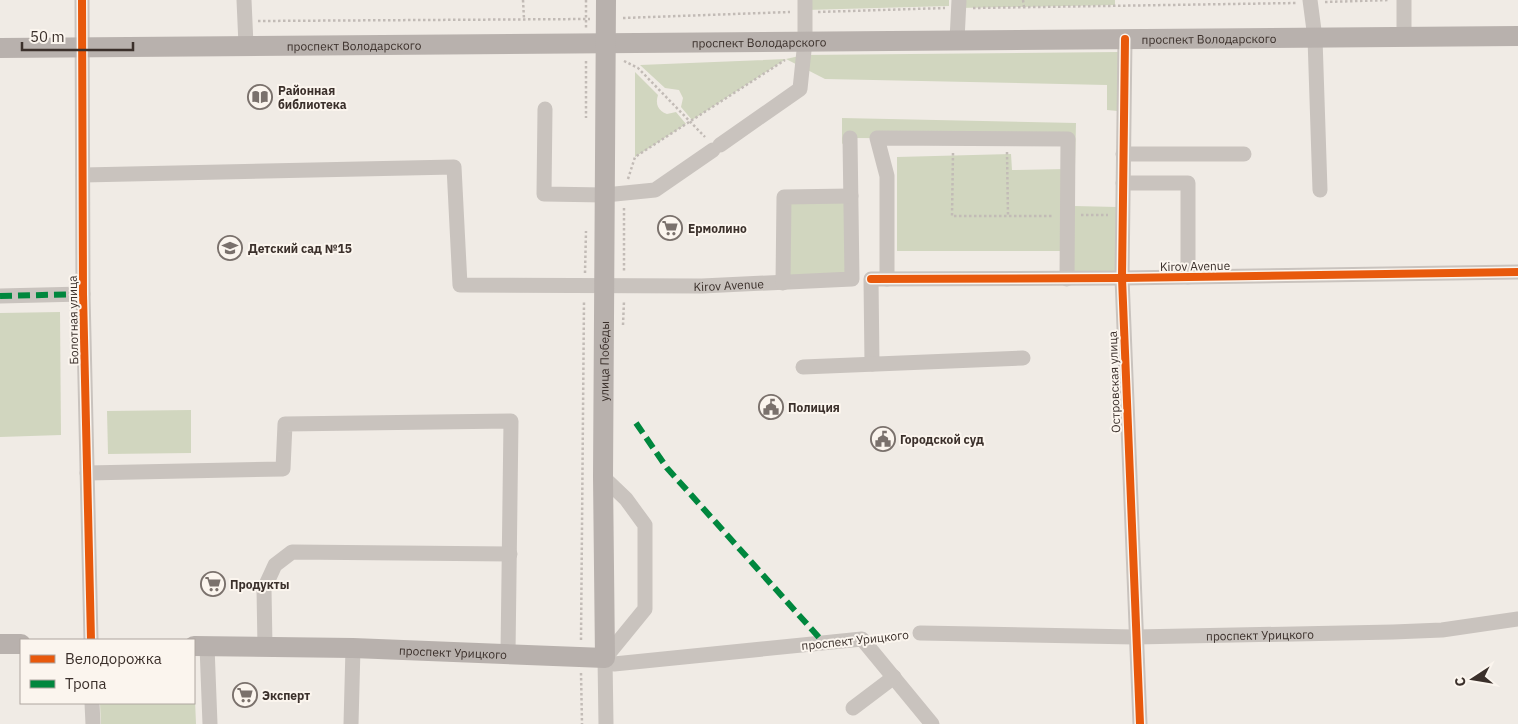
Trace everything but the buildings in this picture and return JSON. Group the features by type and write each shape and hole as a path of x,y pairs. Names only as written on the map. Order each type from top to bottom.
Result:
{"main road":[{"name":"улица Победы","path":"599,12 596,43 615,194 594,284 603,477 605,658"},
{"name":"проспект Володарского","path":"0,48 596,43 804,48 956,40 1518,36"},
{"path":"0,644 20,644"},
{"name":"проспект Урицкого","path":"201,646 353,648 605,658"}],"street":[{"name":"Болотная улица","path":"82,0 83,294 91,639"},
{"path":"244,0 246,45"},
{"path":"1404,0 1404,37"},
{"path":"1310,1 1315,38 1320,190"},
{"path":"956,40 959,4"},
{"path":"545,109 544,194 615,194 655,190 714,145 800,88 804,48 805,6"},
{"name":"Островская улица","path":"1125,39 1122,278 1140,724"},
{"path":"783,283 784,197 851,196 850,138"},
{"path":"887,279 887,176 876,138 1068,139 1067,279"},
{"path":"1123,154 1244,154"},
{"name":"Kirov Avenue","path":"83,175 454,166 460,285 594,284 702,286 852,279 851,196"},
{"path":"1123,183 1188,183 1188,277"},
{"name":"Kirov Avenue","path":"872,364 871,279 1067,279 1518,272"},
{"path":"0,296 83,294"},
{"path":"803,367 1023,358"},
{"path":"87,474 283,469 285,424 511,421 508,654"},
{"path":"603,477 626,499 645,524 645,609 605,658"},
{"path":"265,647 264,588 275,564 292,552 510,554"},
{"name":"проспект Урицкого","path":"920,633 1136,637 1442,630 1518,619"},
{"path":"862,639 932,724"},
{"name":"проспект Урицкого","path":"605,658 614,664 862,639"},
{"path":"201,646 210,724"},
{"path":"351,724 353,648"},
{"name":"улица Победы","path":"605,658 606,724"},
{"path":"854,708 894,677"},
{"path":"92,704 93,724"}],"path":[{"path":"523,0 524,19"},
{"path":"586,0 599,12"},
{"path":"1023,0 1024,7"},
{"path":"245,21 524,19 599,12 805,6 916,9 959,4 1024,7 1394,0"},
{"path":"914,3 916,9"},
{"path":"586,119 599,12"},
{"path":"615,194 635,157 804,48"},
{"path":"624,61 638,68 689,122 714,145"},
{"path":"953,139 952,216 1117,215"},
{"path":"1007,139 1008,216"},
{"path":"582,724 581,656 594,284 586,225"}],"green space":[{"path":"806,0 949,0 949,6 806,10"},
{"path":"959,0 1115,0 1115,5 959,8"},
{"path":"1118,52 1118,111 1107,110 1107,85 825,79 786,59 804,55"},
{"path":"786,59 692,120 681,107 683,98 679,90 665,88 640,65"},
{"path":"635,72 658,95 657,104 659,109 667,114 676,112 686,124 635,157"},
{"path":"842,118 1076,123 1074,206 1117,207 1117,278 1067,279 1067,251 897,251 897,157 1011,154 1012,170 1067,169 1068,139 850,138 842,144"},
{"path":"851,196 852,279 783,283 784,197"},
{"path":"60,312 61,435 0,437 0,313"},
{"path":"191,410 191,453 108,454 107,411"},
{"path":"195,700 196,724 101,724 100,704 195,704"}],"marked path":[{"path":"0,296 83,294"},
{"path":"636,423 667,468 824,643"}],"cycle path":[{"path":"82,0 83,294 91,639"},
{"path":"1125,39 1122,278 1140,724"},
{"path":"871,279 1122,278 1518,272"}],"place":[{"name":"Районная библиотека","path":"260,97"},
{"name":"Ермолино","path":"670,228"},
{"name":"Детский сад №15","path":"230,248"},
{"name":"Полиция","path":"771,407"},
{"name":"Городской суд","path":"883,439"},
{"name":"Продукты","path":"213,584"},
{"name":"Эксперт","path":"245,695"}]}
